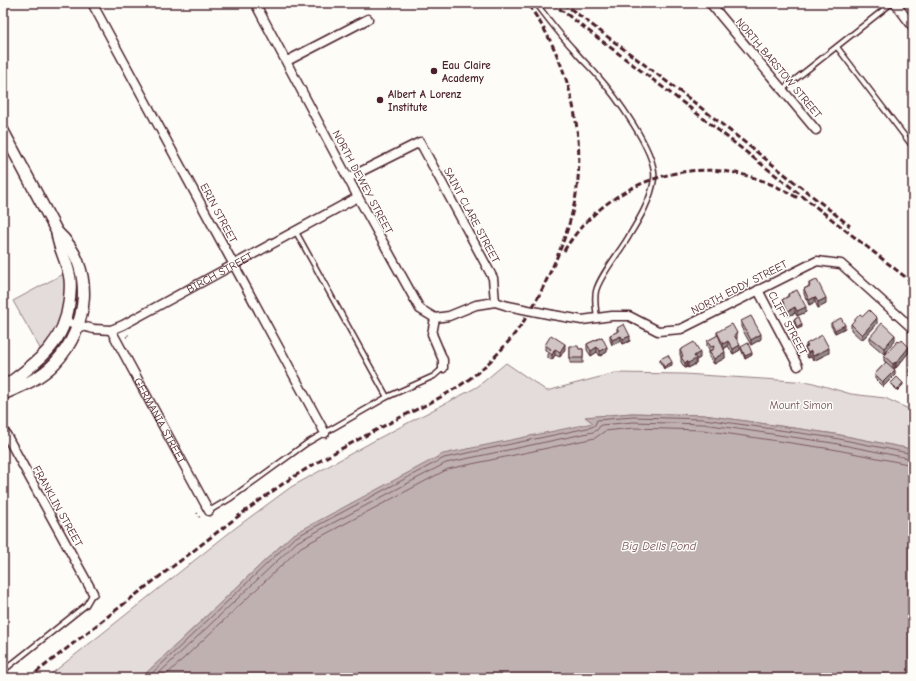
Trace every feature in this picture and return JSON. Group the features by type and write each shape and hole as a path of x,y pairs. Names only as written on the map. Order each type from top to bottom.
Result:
{"main road":[{"path":"3,131 57,232 67,242 76,258 80,271 83,299 82,312 78,325 67,347 50,368 25,385 3,394"},
{"path":"3,388 49,350 60,334 65,322 70,294 70,280 58,241 57,232"}],"street":[{"name":"ERIN STREET","path":"92,3 326,433"},
{"name":"NORTH DEWEY STREET","path":"255,3 358,197 420,309 435,318"},
{"name":"NORTH BARSTOW STREET","path":"710,3 816,130"},
{"path":"893,3 913,27"},
{"path":"287,61 368,19"},
{"name":"SAINT CLARE STREET","path":"348,178 420,142 493,278 495,302"},
{"name":"BIRCH STREET","path":"65,322 94,329 110,330 123,325 358,197"},
{"name":"NORTH EDDY STREET","path":"495,302 508,306 582,320 629,316 658,331 681,329 817,261 841,264 913,329"},
{"name":"CLIFF STREET","path":"758,290 798,366"},
{"path":"443,368 443,360 432,334 435,318 449,316 476,304 495,302"},
{"name":"GERMANIA STREET","path":"110,330 209,512"},
{"name":"FRANKLIN STREET","path":"3,429 93,593"}],"lane":[{"path":"536,3 552,25 618,101 642,141 654,171 650,197 641,216 604,274 597,289 595,302 597,318"},
{"path":"783,89 893,3"},
{"path":"837,46 913,147"},
{"path":"296,232 387,397"},
{"path":"209,512 231,498 293,452 387,397 434,376 443,368"},
{"path":"3,671 86,605 93,593"}],"path":[{"path":"126,337 129,336 127,334"},
{"path":"197,513 200,518"}],"green space":[{"path":"65,273 67,282 61,322 42,352 13,301"},
{"name":"Mount Simon","path":"506,363 547,391 615,373 684,374 810,382 851,394 885,398 913,411 913,451 906,448 835,434 704,415 632,413 586,417 593,423 292,535 141,678 46,678 234,529 291,487 379,438 477,387"}],"water":[{"name":"Big Dells Pond","path":"632,413 704,415 835,434 906,448 913,451 913,678 141,678 292,535 443,454 593,423 585,417"}],"building":[{"path":"817,280 826,298 818,302 815,297 809,300 804,289 810,286 809,283"},
{"path":"797,290 806,307 797,311 795,307 788,311 782,300 789,296 788,294"},
{"path":"869,310 877,318 862,335 851,324 860,314 863,316"},
{"path":"751,316 761,334 751,340 741,321"},
{"path":"799,317 802,325 797,327 794,319"},
{"path":"841,318 845,325 835,330 831,323"},
{"path":"882,323 895,335 884,348 870,337"},
{"path":"624,324 630,336 623,339 621,336 612,340 610,335 619,331 617,328"},
{"path":"732,324 737,333 734,335 740,345 733,349 728,341 723,344 717,332"},
{"path":"551,335 565,344 560,352 555,349 552,355 548,352 551,349 545,345"},
{"path":"718,335 725,352 714,359 709,351 713,350 714,346 711,347 707,341"},
{"path":"822,335 829,348 813,356 811,351 808,353 805,347 808,346 806,344"},
{"path":"602,337 607,347 600,351 597,347 591,351 587,344"},
{"path":"902,340 909,347 896,363 895,362 893,364 884,356 898,341 899,342"},
{"path":"694,342 700,352 694,356 696,359 685,363 681,357 683,356 680,350"},
{"path":"748,343 752,353 745,356 741,347"},
{"path":"570,346 578,346 579,349 583,349 583,358 570,358"},
{"path":"668,355 672,362 664,367 660,359"},
{"path":"886,362 895,370 883,382 875,374"},
{"path":"913,365 913,374 909,369"},
{"path":"897,377 903,383 897,389 891,383"}],"railway":[{"path":"29,678 226,525 284,483 342,448 435,400 468,380 493,359 514,335 540,294 558,255 574,205 578,179 579,156 574,109 561,64 540,22 527,3"},
{"path":"552,3 690,108 913,283"},
{"path":"563,3 695,103 850,226"},
{"path":"564,251 580,229 599,210 620,195 644,183 669,175 695,171 722,171 761,180 798,198"}],"place":[{"name":"Eau Claire Academy","path":"434,71"},
{"name":"Albert A Lorenz Institute","path":"380,100"}]}
